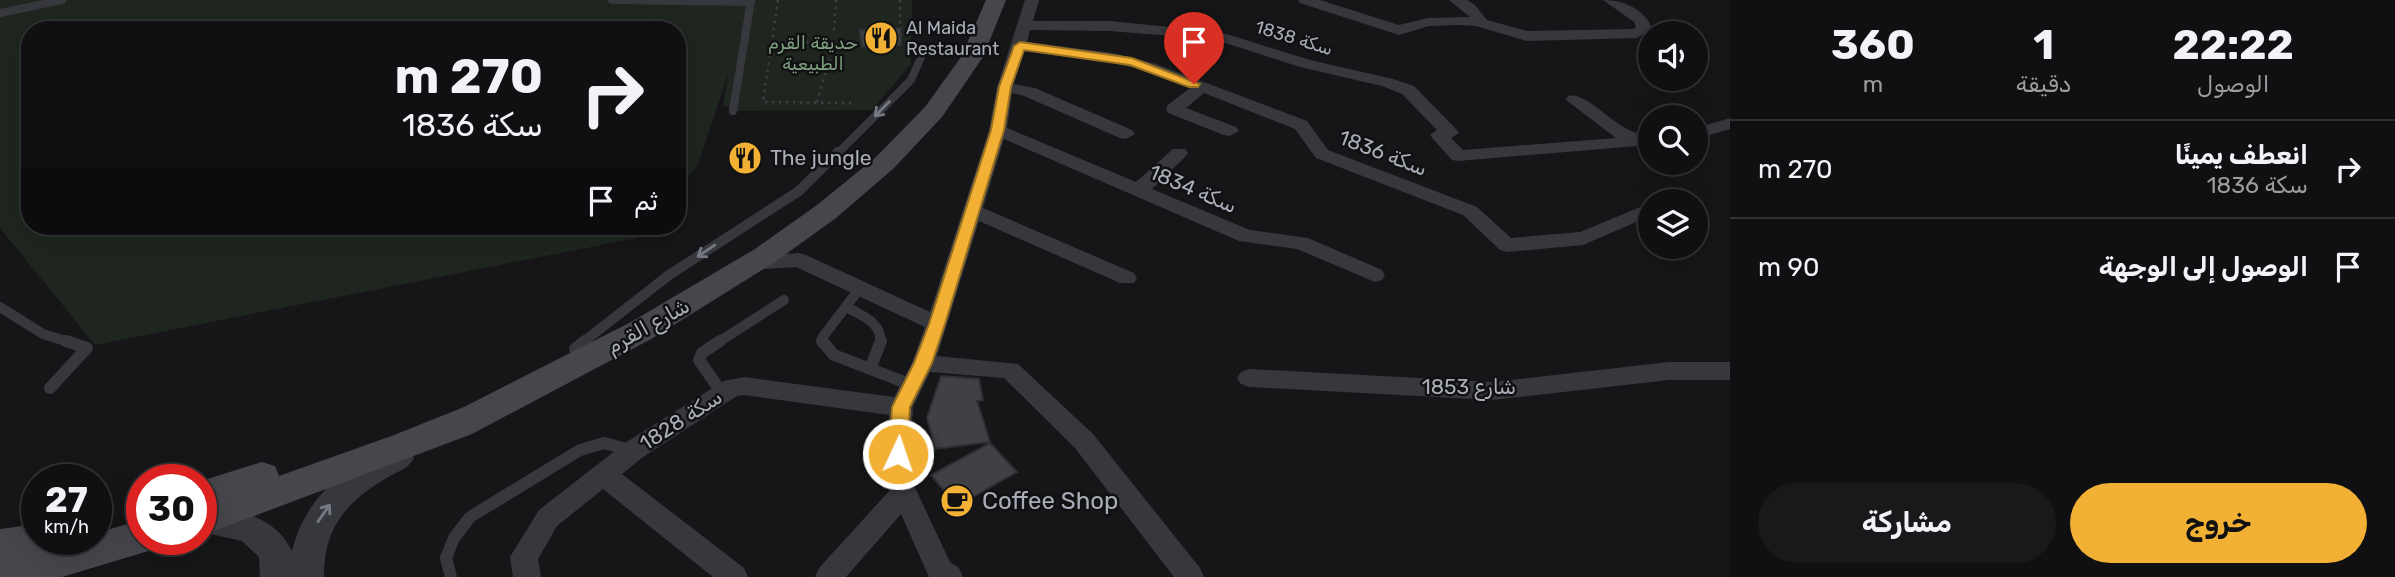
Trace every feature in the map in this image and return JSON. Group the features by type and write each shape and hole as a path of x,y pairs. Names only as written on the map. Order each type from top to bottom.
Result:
{"main road":[{"name":"شارع القرم","path":"217,505 347,448 499,386 575,349 675,294 765,236 842,180 888,140 930,92 968,34 982,0"},
{"name":"شارع القرم","path":"217,507 383,454 493,408 678,311 753,263 799,245 856,187 904,144 946,95 979,45 996,0"},
{"path":"0,525 21,528"},
{"path":"0,546 21,543"},
{"path":"1,577 45,555"},
{"path":"32,577 59,555"}],"street":[{"path":"949,577 940,571 897,478 912,385 937,324 998,130 1005,87 1032,0"},
{"path":"1305,0 1392,30 1403,30 1428,22 1478,22 1527,36 1637,33 1644,28 1641,20 1610,0"},
{"path":"1456,0 1469,7 1480,19 1478,22"},
{"name":"1838 سكة","path":"1022,36 1109,26 1202,33 1255,46 1306,64 1387,82 1408,90 1450,133 1439,135 1458,156 1638,141"},
{"name":"سكة 1836","path":"1022,36 1132,62 1301,125 1322,154 1470,211 1507,245 1583,238 1638,214"},
{"path":"1005,87 1029,92 1126,134"},
{"path":"1202,87 1174,109 1230,131"},
{"path":"1574,100 1602,120 1638,139"},
{"path":"1602,120 1629,117"},
{"path":"1708,130 1730,123"},
{"name":"سكة 1834","path":"998,130 1246,236 1301,243 1375,275"},
{"path":"1139,190 1179,153"},
{"path":"972,211 1127,278"},
{"path":"799,245 860,288 937,324"},
{"name":"سكة 1828","path":"527,577 524,557 548,517 634,450 733,387 912,385 1010,370 1084,441 1190,577"},
{"name":"شارع 1853","path":"1249,377 1492,391 1668,371 1730,371"},
{"path":"307,577 305,557 314,528 331,503 353,482 377,467 460,432 493,408"},
{"path":"603,474 734,577"},
{"path":"828,577 904,494"},
{"path":"217,517 251,528 275,551 277,577"}],"lane":[{"path":"0,13 62,0"},
{"path":"612,0 751,1 733,111"},
{"path":"575,349 669,275 799,191 911,80 922,55"},
{"path":"860,288 822,343 834,355 912,385"},
{"path":"722,393 699,360 702,352 784,300"},
{"path":"0,307 43,334 87,348 50,388"},
{"path":"846,307 875,323 883,337 881,348 870,369"},
{"path":"451,577 446,558 454,538 470,517 580,450 604,443 634,450"}],"path":[{"path":"778,0 763,102 852,103"},
{"path":"834,30 836,0"},
{"path":"900,0 900,25"},
{"path":"771,43 814,42"},
{"path":"817,102 830,58"}],"green space":[{"name":"حديقة القرم الطبيعية","path":"0,0 912,0 911,64 872,110 732,111 732,107 723,107 728,74 698,165 686,179 686,21 21,21 21,235 640,235 637,238 95,345 0,228"}],"building":[{"name":"Al Maida Restaurant","path":"901,28 901,45 862,47 859,30"},
{"path":"941,376 979,379 983,400 977,401 990,442 935,449 927,418"},
{"path":"990,443 1017,472 957,506 931,475"}],"place":[{"name":"Al Maida Restaurant","path":"881,38"},
{"name":"The jungle","path":"745,158"},
{"name":"Coffee Shop","path":"957,501"}],"route":[{"path":"898,454 901,407 923,363 937,324 998,130 1005,87 1020,46 1132,62 1150,66 1194,84"}]}
